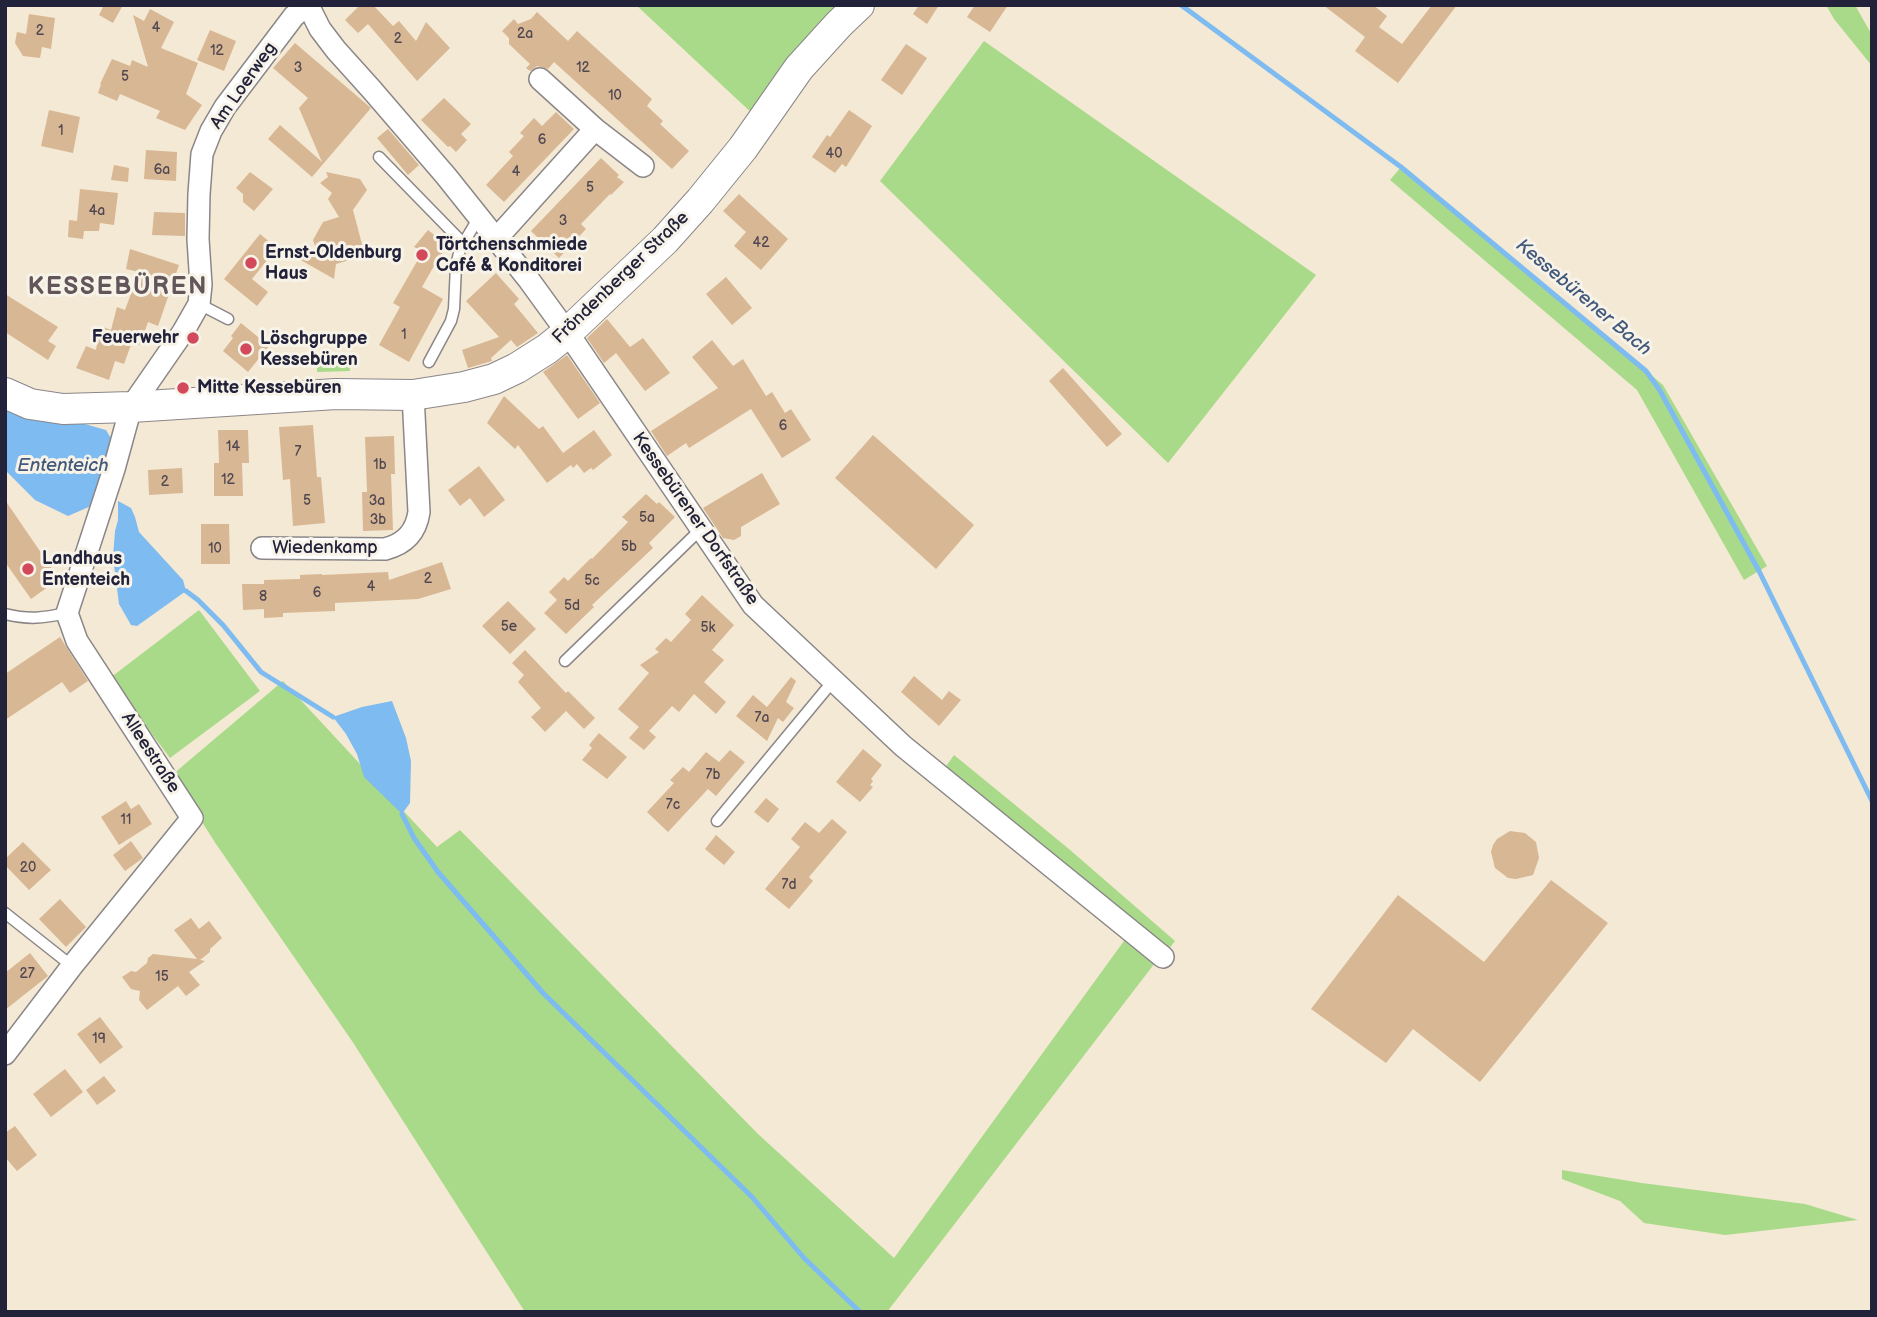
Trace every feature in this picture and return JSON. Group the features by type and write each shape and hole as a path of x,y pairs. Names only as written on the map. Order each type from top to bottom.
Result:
{"main road":[{"name":"Fröndenberger Straße","path":"5,393 30,404 63,409 336,394 413,396 494,379 517,368 567,333 665,240 743,148 799,68 859,5"}],"street":[{"name":"Kessebürener Dorfstraße","path":"308,5 320,29 336,50 382,100 529,280 753,605 903,746 1163,957"},
{"name":"Am Loerweg","path":"131,407 199,304 199,194 202,155 211,131 225,107 294,16 308,5"},
{"path":"540,79 595,129 643,166"},
{"path":"496,239 595,129"},
{"name":"Wiedenkamp","path":"262,548 385,549 410,536 419,512 413,396"},
{"path":"67,613 114,469 131,407"},
{"name":"Alleestraße","path":"5,1054 72,966 192,818 77,641 67,613"}],"lane":[{"path":"379,157 463,243"},
{"path":"429,362 454,309 456,266 463,243 479,217"},
{"path":"199,304 228,318"},
{"path":"565,661 701,529"},
{"path":"5,614 38,619 67,613"},
{"path":"717,821 833,681"},
{"path":"5,913 72,966"}],"green space":[{"path":"636,5 847,5 755,116"},
{"path":"1826,5 1855,5 1872,35 1872,66 1834,19"},
{"path":"984,41 1316,275 1168,463 880,181"},
{"path":"1401,167 1663,385 1767,566 1744,580 1637,390 1390,180"},
{"path":"349,360 350,371 317,372 317,362"},
{"path":"199,610 260,691 170,758 110,678"},
{"path":"283,681 437,847 460,830 758,1134 894,1258 1129,934 1158,959 887,1312 525,1312 352,1041 216,844 172,775"},
{"path":"954,755 1069,849 1175,941 1164,955 942,772"},
{"path":"1562,1170 1805,1204 1858,1220 1725,1235 1644,1223 1620,1201 1562,1179"}],"water":[{"name":"Ententeich","path":"10,407 34,420 81,423 106,430 115,445 91,506 68,516 35,500 5,470 5,412"},
{"path":"118,501 131,508 139,532 183,580 186,591 137,626 131,625 119,604 113,557"},
{"path":"392,701 406,738 411,761 410,803 402,814 364,777 357,754 333,717"}],"building":[{"path":"104,5 123,5 113,23 99,15"},
{"path":"360,5 373,5 393,26 399,21 416,41 426,22 450,48 417,81 368,24 358,33 345,20"},
{"path":"919,5 939,5 927,24 913,14"},
{"path":"975,5 1008,5 990,32 967,17"},
{"path":"1323,5 1373,5 1387,16 1379,27 1402,44 1432,5 1457,5 1398,83 1355,51 1365,37"},
{"path":"150,9 174,22 161,48 198,63 186,94 202,105 185,130 156,118 160,111 120,94 117,101 98,93 112,59 130,66 132,60 148,67 133,15 144,21"},
{"path":"537,12 568,41 577,31 652,99 647,106 663,121 660,124 689,151 672,169 554,62 548,69 537,66 530,71 526,68 530,64 509,44 509,38 502,31 514,19 518,24 531,19"},
{"path":"29,14 55,18 51,49 42,47 40,58 23,56 15,43 17,32 26,34"},
{"path":"210,30 236,41 224,71 197,60"},
{"path":"295,43 371,108 312,177 268,139 280,125 322,162 299,108 308,98 273,68"},
{"path":"906,44 927,58 902,95 881,80"},
{"path":"444,98 471,124 461,134 467,140 456,152 421,120"},
{"path":"49,110 80,117 73,153 41,146"},
{"path":"849,110 872,126 846,167 842,164 835,173 812,157"},
{"path":"556,112 574,129 504,202 486,185 513,156 509,152 524,136 520,133 534,118 542,126"},
{"path":"388,129 419,165 408,175 377,138"},
{"path":"146,150 177,152 176,181 144,179"},
{"path":"601,158 624,182 581,224 586,229 559,258 531,231"},
{"path":"114,165 129,168 128,182 111,180"},
{"path":"250,172 273,189 254,211 243,202 243,194 236,188"},
{"path":"326,172 360,179 367,190 353,210 363,248 359,248 353,259 336,264 334,279 299,259 318,255 313,240 323,222 339,217 328,199 332,193 320,183 328,177"},
{"path":"80,189 118,193 114,225 100,223 99,231 84,231 83,239 68,237 69,220 77,221"},
{"path":"739,194 788,239 761,270 734,246 746,232 723,211"},
{"path":"154,212 185,213 185,236 152,235"},
{"path":"428,230 448,246 422,287 443,299 409,362 379,345 400,307 393,303 423,251 414,247"},
{"name":"Ernst-Oldenburg Haus","path":"260,234 277,248 252,279 268,292 257,306 224,279"},
{"path":"130,249 179,265 158,326 148,322 140,345 132,342 124,364 115,361 109,380 76,368 86,346 96,350 100,326 111,330 117,307 125,310 139,272 126,269"},
{"path":"496,273 519,299 514,304 538,333 517,347 511,340 491,358 492,361 468,368 462,350 499,337 466,301"},
{"path":"726,277 752,308 732,325 706,294"},
{"path":"5,294 58,327 48,341 56,346 48,360 5,332"},
{"path":"607,319 630,347 643,338 670,373 645,391 616,353 604,363 587,338"},
{"name":"Löschgruppe Kessebüren","path":"241,323 269,346 248,372 223,351"},
{"path":"712,340 733,366 743,359 766,396 772,392 785,413 791,409 811,440 782,458 751,409 689,448 686,443 667,456 651,431 718,388 692,357"},
{"path":"567,355 600,403 578,419 543,372"},
{"path":"1063,368 1122,434 1107,447 1049,381"},
{"path":"504,396 539,429 543,426 563,453 594,430 612,455 593,470 591,468 584,473 577,464 573,468 571,465 547,483 518,445 515,449 487,423"},
{"path":"313,425 317,477 321,477 325,523 293,526 290,479 283,480 279,427"},
{"path":"218,430 248,430 249,463 242,463 243,496 214,496 214,463 219,463"},
{"path":"873,435 974,525 936,569 835,478"},
{"path":"394,436 395,474 391,474 393,530 363,531 362,492 367,492 365,437"},
{"path":"479,466 505,500 484,517 470,498 460,506 448,490"},
{"path":"182,468 183,493 149,495 148,470"},
{"path":"762,473 780,504 741,527 741,536 734,540 723,538 703,508"},
{"path":"646,494 675,517 649,543 653,548 592,605 594,607 566,634 544,613 557,600 549,592 564,577 568,581 592,559 628,522 622,517"},
{"path":"5,500 59,579 31,599 5,562"},
{"path":"201,524 229,524 230,564 201,564"},
{"path":"442,562 451,589 418,599 335,603 335,611 283,613 283,617 264,618 264,609 243,610 242,584 300,579 300,575 388,572 389,580"},
{"path":"702,595 734,625 712,650 724,660 704,682 726,702 716,714 694,694 679,712 672,706 649,731 656,737 644,750 629,738 639,727 618,709 649,673 640,665 659,652 655,649 666,638 671,642 691,620 685,614"},
{"path":"508,601 536,629 510,654 482,626"},
{"path":"60,637 88,681 70,693 62,682 5,720 5,674"},
{"path":"525,650 566,693 568,691 595,718 584,729 566,711 545,732 531,717 541,708 518,682 524,675 512,663"},
{"path":"914,676 942,700 949,691 961,700 939,726 901,692"},
{"path":"791,677 796,681 786,702 794,708 783,722 778,718 767,741 736,716 753,695 767,707"},
{"path":"599,733 627,757 607,779 582,760"},
{"path":"863,749 882,765 871,779 873,781 870,785 873,787 860,802 836,782"},
{"path":"730,750 745,762 716,796 708,789 668,832 647,812 674,783 670,780 683,767 689,772 706,752 719,762"},
{"path":"766,798 779,809 768,823 754,812"},
{"path":"126,801 131,809 139,804 152,824 119,845 101,817"},
{"path":"832,819 847,832 809,877 813,881 789,909 765,889 800,847 791,839 805,822 819,833"},
{"path":"1510,831 1525,833 1536,842 1539,858 1533,875 1508,878 1495,868 1491,852 1493,845"},
{"path":"716,835 735,852 724,865 705,849"},
{"path":"131,841 143,858 125,871 113,855"},
{"path":"23,842 51,870 29,890 5,865 5,859"},
{"path":"1551,880 1608,923 1480,1082 1413,1029 1386,1063 1311,1009 1398,895 1484,962"},
{"path":"60,899 86,927 66,947 39,919"},
{"path":"191,918 199,929 209,921 222,938 200,960 205,961 189,972 200,985 186,996 178,986 147,1010 139,1000 140,991 131,989 122,977 131,971 136,972 153,954 197,959 174,930"},
{"path":"30,953 48,976 5,1010 5,973"},
{"path":"100,1017 123,1047 100,1064 77,1034"},
{"path":"65,1069 83,1092 51,1117 33,1094"},
{"path":"104,1076 116,1091 97,1105 86,1090"},
{"path":"15,1126 37,1155 17,1171 5,1157 5,1133"}],"waterway":[{"name":"Kessebürener Bach","path":"1181,5 1401,167 1646,371 1659,389 1759,571 1872,801"},
{"path":"186,591 223,625 261,672 333,717"},
{"path":"402,814 414,838 438,872 543,993 752,1197 804,1258 860,1312"}],"place":[{"name":"Törtchenschmiede Café & Konditorei","path":"422,255"},
{"name":"Ernst-Oldenburg Haus","path":"251,263"},
{"name":"Feuerwehr","path":"193,338"},
{"name":"Löschgruppe Kessebüren","path":"246,349"},
{"name":"Mitte Kessebüren","path":"183,388"},
{"name":"Landhaus Ententeich","path":"28,569"}],"district":[{"name":"KESSEBÜREN","path":"118,288"}]}
